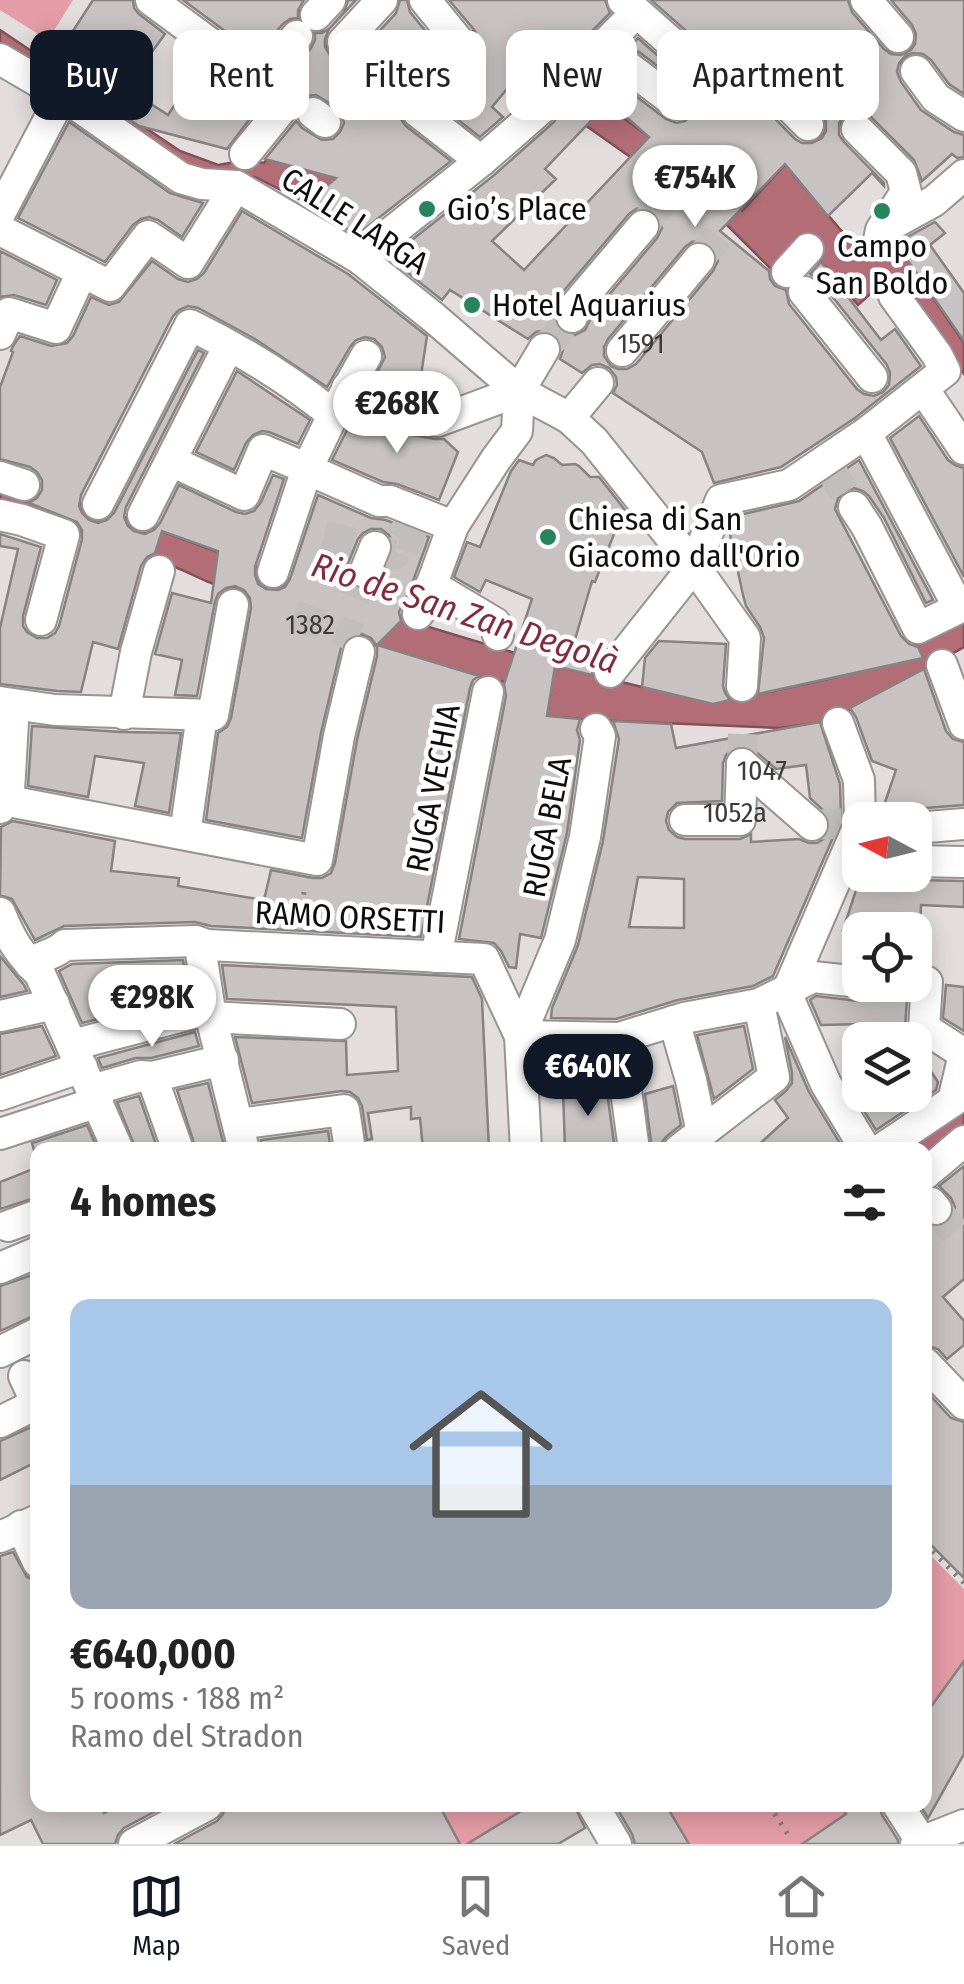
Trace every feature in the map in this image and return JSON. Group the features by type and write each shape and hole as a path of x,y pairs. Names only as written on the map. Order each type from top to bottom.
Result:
{"street":[{"path":"151,0 192,30"},
{"path":"354,30 382,0"},
{"path":"866,0 898,37"},
{"path":"657,91 605,58 629,6 709,76 736,52 808,126"},
{"path":"424,10 446,30"},
{"path":"0,59 30,76"},
{"path":"916,71 936,98 962,116"},
{"path":"0,213 49,120"},
{"path":"0,230 110,286 148,236 188,263 236,186 181,178 98,120"},
{"path":"245,154 291,120"},
{"path":"428,120 480,161"},
{"path":"359,258 528,120"},
{"path":"857,129 901,173 906,192 880,238 934,201 964,174"},
{"name":"CALLE LARGA","path":"236,186 359,258 519,391 570,418 594,440 694,566 745,638 742,686"},
{"path":"572,317 576,305 642,226"},
{"path":"622,351 699,259"},
{"path":"801,263 872,377"},
{"path":"13,326 56,328 82,272"},
{"path":"894,296 937,355 934,380 964,449"},
{"path":"98,504 190,325 225,354 304,391 416,417 438,420 519,391"},
{"path":"418,614 431,585 438,534 518,431 519,391 544,349"},
{"path":"142,515 225,354"},
{"path":"273,572 304,468 366,356"},
{"path":"610,672 694,566 721,500 788,485 827,464 894,405 934,380"},
{"path":"570,418 598,383"},
{"path":"854,507 918,628 959,608 866,433"},
{"path":"170,460 244,495 263,450 379,501 390,501 438,534"},
{"path":"0,515 64,534 40,620"},
{"path":"124,714 136,652 159,572"},
{"path":"431,585 495,623 498,634"},
{"path":"233,605 212,715 54,710 7,703 9,790 1,804 316,860 359,652"},
{"path":"942,665 964,724"},
{"name":"RUGA VECHIA","path":"436,956 488,692"},
{"path":"185,834 202,715"},
{"path":"838,723 858,780 857,802"},
{"name":"RUGA BELA","path":"520,1036 560,940 585,837 600,736 596,728"},
{"path":"685,820 740,820 742,764 812,825"},
{"path":"932,827 964,824"},
{"path":"932,861 964,862"},
{"path":"690,1141 774,1077 776,1000 842,864"},
{"path":"0,913 11,941 40,974 115,1142"},
{"name":"RAMO ORSETTI","path":"30,964 40,956 56,954 65,945 196,941 207,945 484,959 520,1036"},
{"path":"207,945 201,953 211,1013 241,1137 344,1110 349,1142"},
{"path":"526,1142 520,1036 619,1038 680,1020 776,1000 813,977 842,981"},
{"path":"776,1000 861,1142"},
{"path":"892,1142 953,1101 964,1054 924,1028 926,1002"},
{"path":"0,1016 54,1004"},
{"path":"0,1134 86,1076 211,1013 340,1024"},
{"path":"680,1020 691,1080 690,1141"},
{"path":"619,1038 633,1142"},
{"path":"0,1095 86,1076 152,1078 222,1060"},
{"path":"152,1078 175,1142"},
{"path":"932,1194 964,1141"},
{"path":"8,1226 30,1217"},
{"path":"0,1268 30,1255"},
{"path":"0,1352 30,1337"},
{"path":"932,1370 964,1404"},
{"path":"0,1422 30,1397"},
{"path":"148,1826 187,1812"},
{"path":"902,1812 919,1842 964,1825"}],"path":[{"path":"932,1551 964,1583"},
{"path":"773,1812 790,1838"}],"shaded area":[{"path":"0,0 73,0 54,30 32,30 0,10"},
{"path":"267,0 288,0 329,37 329,48 309,30 299,27"},
{"path":"946,0 964,5 879,85 879,57"},
{"path":"503,6 526,30 506,30 506,64 489,50 486,53 486,30 475,30"},
{"path":"0,30 30,50 30,70 0,51"},
{"path":"110,120 134,120 180,151 218,165 247,160 264,163 267,159 312,171 364,120 406,120 307,203 255,177 200,177"},
{"path":"578,120 626,120 742,211 826,120 845,120 793,174 862,255 887,250 895,242 964,343 964,374 896,282 879,286 858,305 810,249 780,278 728,226"},
{"path":"0,480 23,490 105,510 376,611 568,669 642,687 764,693 837,677 880,663 964,613 964,647 830,721 780,728 547,716 551,691 484,678 372,644 326,620 241,596 130,549 0,508"},
{"path":"964,1095 964,1130 932,1158 932,1142 900,1142"},
{"path":"932,1557 964,1589 964,1661 932,1709"},
{"path":"443,1812 520,1812 467,1844 415,1844 450,1826"},
{"path":"670,1812 845,1812 848,1817 802,1844 690,1844"}],"building":[{"path":"93,0 133,0 139,14 165,34 153,50 153,30 74,30"},
{"path":"183,0 304,0 298,18 290,19 278,30 224,30"},
{"path":"400,0 407,0 410,12 425,30 380,30 396,13"},
{"path":"449,0 605,0 610,13 593,30 506,30 506,90 492,107 503,117 480,137 458,120 486,120 486,30 474,30"},
{"path":"651,0 848,0 852,12 868,30 685,30"},
{"path":"891,0 964,0 964,94 949,84 923,54 906,55 897,72 921,110 964,135 964,157 952,154 922,181 914,160 874,120 879,120 879,43 891,54 901,55 915,44 912,25"},
{"path":"330,28 325,39 329,53 329,103 316,95 309,96 309,50 315,33"},
{"path":"638,38 657,55 657,66 637,52"},
{"path":"637,97 657,112 657,120 776,120 802,143 822,138 826,121 841,120 839,135 884,186 872,173 828,216 785,164 720,231 769,271 775,286 786,290 789,304 864,394 874,396 883,392 889,385 890,373 819,280 810,274 821,262 881,340 895,329 921,366 855,418 781,467 714,483 702,452 613,393 616,377 609,368 592,365 582,373 560,359 561,341 553,332 536,332 528,339 450,290 442,300 389,258 493,176 555,120 592,120 545,169 556,179 492,241 524,270 649,137 630,120 637,120","holes":["645,208 660,219 662,228 657,238 593,314 585,330 575,335 559,330 554,312 562,293 629,214","701,240 716,252 718,261 713,271 636,364 627,369 611,366 604,356 608,339 685,247"]},
{"path":"153,105 168,115 173,107 173,120 249,120 227,149 139,126 130,120 153,120"},
{"path":"343,120 402,120 451,161 357,235 305,205 336,178 265,159 296,121 322,140 333,139"},
{"path":"69,122 170,193 203,203 182,237 158,220 141,219 105,262 18,218"},
{"path":"242,211 348,274 427,336 420,399 374,379 385,357 374,339 356,340 327,387 255,339 198,308 188,306 179,310 81,495 79,506 89,520 98,523 114,513 198,350 204,353 126,507 124,517 134,531 145,534 154,530 179,485 236,512 254,511 273,475 284,479 255,567 258,584 266,589 278,590 290,579 318,495 429,537 399,612 401,621 377,645 479,676 470,688 421,937 195,922 64,926 35,940 12,899 0,895 1,827 13,821 115,841 111,871 179,878 178,886 264,900 271,870 322,878 331,873 335,863 377,646 371,638 355,634 346,638 341,648 302,838 206,820 218,733 231,718 250,598 235,586 218,594 197,696 175,695 182,660 155,654 172,593 211,603 218,551 162,531 155,553 141,566 118,649 93,642 81,692 0,684 0,628 18,549 0,546 0,534 41,547 23,616 23,626 37,638 47,638 59,626 82,539 77,522 29,503 42,490 37,472 0,459 0,387 13,346 20,336 51,346 67,343 91,297 109,305 119,302 152,261 188,282 204,273","holes":["381,529 389,535 393,553 377,586 359,590 350,583 347,566 363,533"]},
{"path":"935,222 945,233 930,245 964,293 964,341 897,245"},
{"path":"0,251 57,280 46,305 14,295 0,297"},
{"path":"237,371 310,420 298,444 269,432 253,435 234,470 196,452"},
{"path":"356,412 408,434 444,439 458,452 439,500 332,460"},
{"path":"919,416 948,460 964,468 964,577 890,438"},
{"path":"546,455 562,465 579,466 590,477 599,477 629,515 624,527 618,524 595,582 592,581 574,643 603,650 592,675 555,666 547,716 580,719 580,740 567,833 541,938 520,934 516,968 509,967 494,943 459,939 506,696 504,684 532,599 486,580 480,592 454,577 467,542 480,547 519,460 533,465"},
{"path":"859,460 933,600 926,603 869,496 854,488 845,491 835,509 901,636 918,647 923,658 758,694 764,638 743,595 729,530 735,516 799,501"},
{"path":"659,641 726,644 723,686 730,700 713,704 642,687 645,658"},
{"path":"924,669 946,731 953,739 964,742 964,805 932,808 932,802 885,802 896,770 872,761 850,708"},
{"path":"613,721 671,724 676,748 820,722 840,784 841,819 773,976 753,986 678,1000 616,1019 551,1018 578,945 603,841 619,739","holes":["745,746 776,769 806,765 810,798 830,820 825,838 817,843 799,839 751,842 751,834 740,839 685,839 669,830 668,812 677,803 722,801 726,755 734,747","638,877 684,879 684,928 629,927"]},
{"path":"32,726 181,733 169,813 135,806 144,763 95,756 88,797 28,786"},
{"path":"932,880 964,881 964,907 921,905 921,912 849,912 855,892 932,892"},
{"path":"0,956 24,985 27,991 0,997"},
{"path":"183,960 189,995 155,1004 152,980 104,986 114,1015 82,1023 59,971 72,964"},
{"path":"222,965 472,977 482,999 489,1142 422,1142 420,1118 411,1119 411,1107 368,1113 372,1139 367,1140 362,1106 350,1092 252,1103 235,1037 346,1041 347,1075 398,1071 396,1007 227,999"},
{"path":"946,985 964,987 964,1031 943,1018"},
{"path":"816,996 842,1002 907,1002 905,1022 821,1025 810,1000"},
{"path":"42,1026 56,1056 0,1075 0,1034"},
{"path":"744,1026 753,1069 714,1099 697,1035"},
{"path":"195,1032 199,1046 102,1068 98,1058"},
{"path":"785,1037 809,1092 839,1142 762,1142 788,1118 775,1100 792,1083"},
{"path":"932,1073 938,1082 932,1093"},
{"path":"208,1083 223,1142 193,1142 177,1090"},
{"path":"606,1084 614,1142 565,1142 563,1089"},
{"path":"673,1086 681,1125 662,1142 651,1142 645,1094"},
{"path":"139,1096 155,1142 133,1142 117,1102"},
{"path":"865,1112 903,1112 876,1130"},
{"path":"87,1125 94,1142 35,1142"},
{"path":"328,1131 330,1142 261,1142"},
{"path":"964,1166 964,1279 943,1297 964,1321 964,1345 947,1359 932,1347 932,1227 947,1224 955,1207 939,1186"},
{"path":"30,1170 30,1200 0,1209 0,1182"},
{"path":"30,1276 30,1318 0,1331 0,1286"},
{"path":"932,1398 951,1418 964,1422 964,1578 932,1546"},
{"path":"30,1428 30,1465 0,1480 0,1441"},
{"path":"13,1552 30,1578 30,1812 154,1812 124,1828 115,1844 43,1844 31,1820 0,1835 0,1556"},
{"path":"964,1661 964,1754 932,1811 932,1705"},
{"path":"443,1812 460,1844 174,1844 223,1814"},
{"path":"520,1812 577,1812 585,1828 558,1844 467,1844"},
{"path":"619,1812 670,1812 689,1844 635,1844"},
{"path":"881,1812 898,1844 802,1844 846,1814"}],"tunnel":[{"path":"643,226 671,191"},
{"path":"699,259 721,233"},
{"path":"544,349 572,317"},
{"path":"829,467 854,507"},
{"path":"324,535 394,554 402,534 424,542"},
{"path":"354,598 365,572"},
{"path":"294,615 359,638"},
{"path":"742,764 743,733"},
{"path":"812,825 842,823"},
{"path":"936,1209 964,1243"}],"place":[{"name":"Gio’s Place","path":"427,209"},
{"name":"Campo San Boldo","path":"882,211"},
{"name":"Hotel Aquarius","path":"472,305"},
{"name":"Chiesa di San Giacomo dall'Orio","path":"548,537"}],"water label":[{"name":"Rio de San Zan Degolà","path":"465,613"}]}
